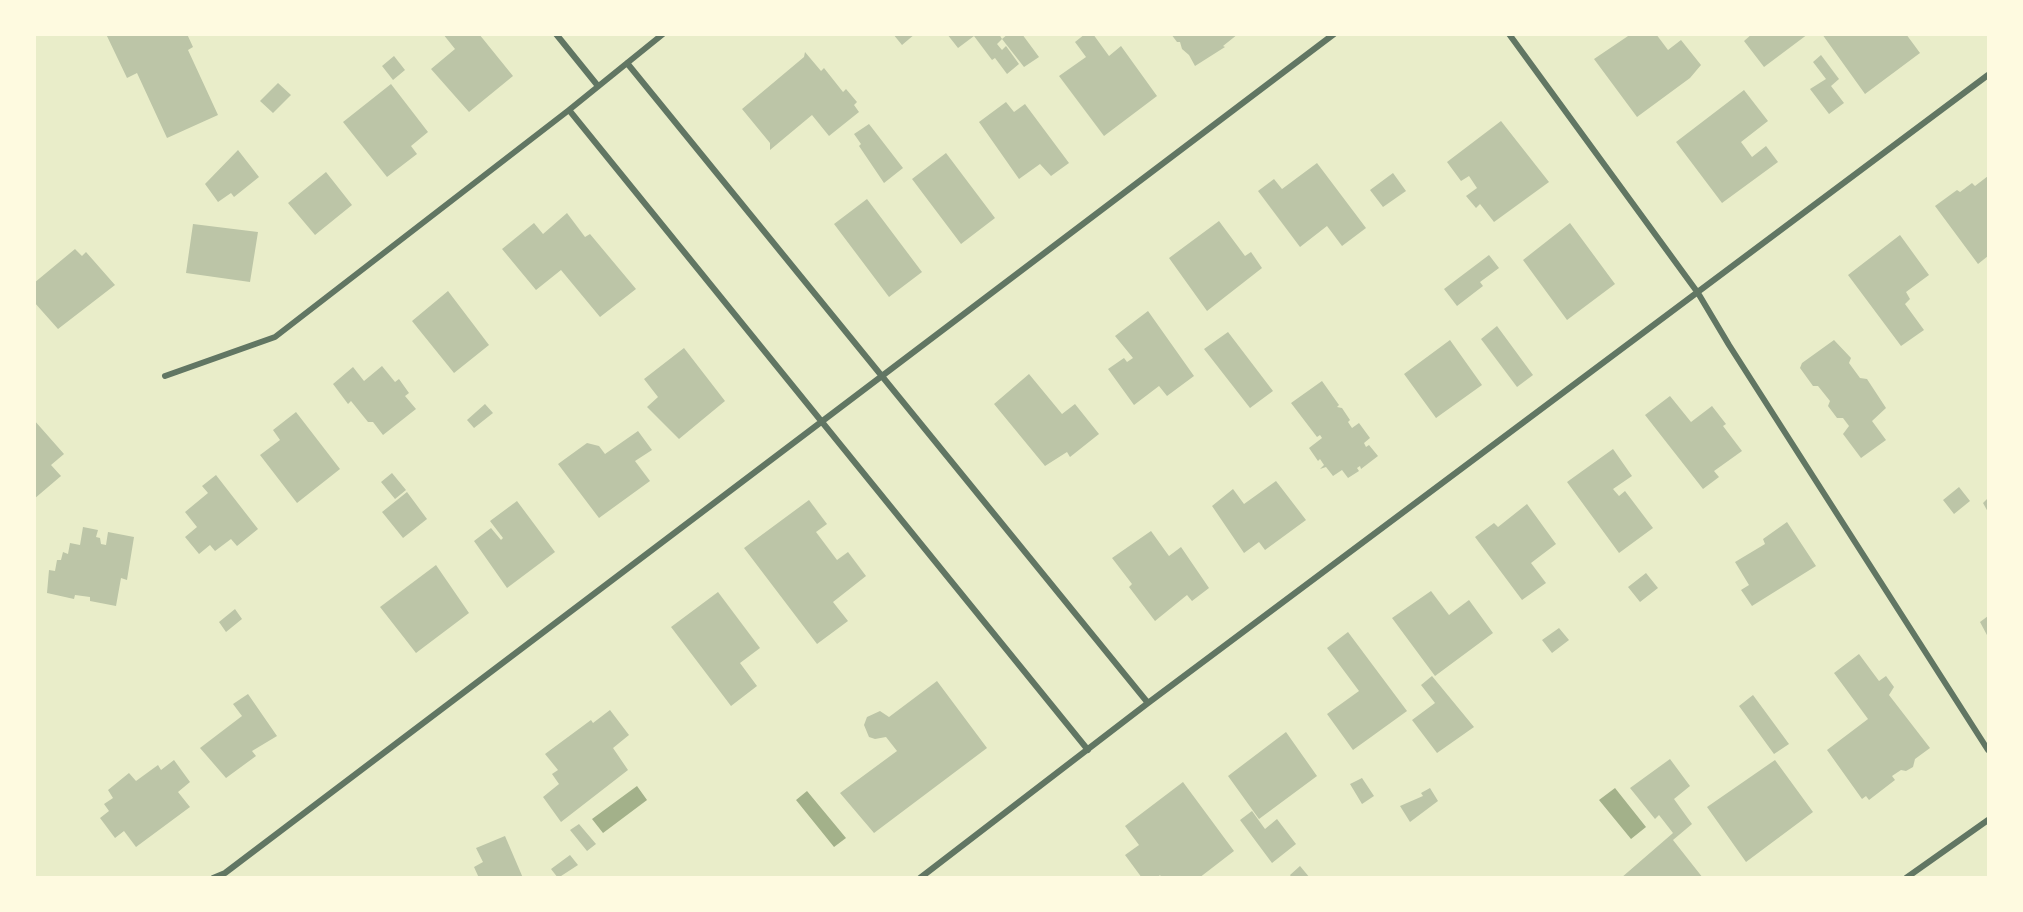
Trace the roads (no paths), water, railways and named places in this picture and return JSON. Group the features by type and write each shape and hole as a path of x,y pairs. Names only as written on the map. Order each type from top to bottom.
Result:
{"street":[{"path":"556,34 598,86"},
{"path":"165,376 275,337 569,110 663,34"},
{"path":"213,878 226,875 1334,34"},
{"path":"1509,34 1698,293 1989,750"},
{"path":"627,63 1148,703"},
{"path":"920,878 1148,703 1989,75"},
{"path":"569,110 1088,750"},
{"path":"1906,878 1989,820"}]}
